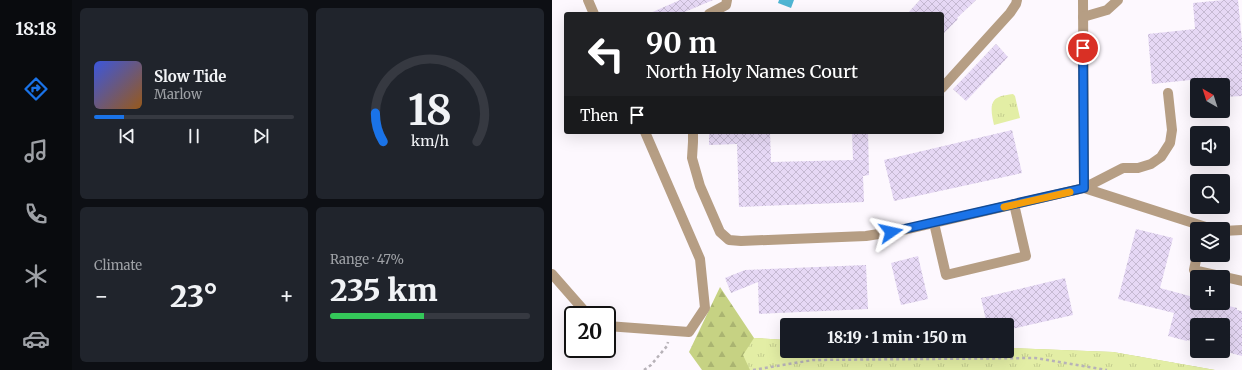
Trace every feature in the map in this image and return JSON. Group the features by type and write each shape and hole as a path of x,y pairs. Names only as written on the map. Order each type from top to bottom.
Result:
{"street":[{"path":"588,0 593,12"},
{"path":"712,12 726,4 727,0"},
{"path":"944,86 1010,13 1017,0"},
{"path":"1083,0 1084,188"},
{"path":"1083,17 1107,10 1118,0"},
{"path":"693,134 692,158 700,186 720,232 729,240 741,241 866,236 934,223 1084,188 1123,168 1138,168 1151,164 1161,157 1170,143 1172,130 1168,93"},
{"path":"616,327 689,332 705,308 700,259 646,134"},
{"path":"1084,188 1190,222"},
{"path":"934,223 946,275 1026,256 1014,204"},
{"path":"1230,231 1242,230"},
{"path":"1196,262 1194,270 1242,281"},
{"path":"552,274 580,306"}],"path":[{"path":"644,370 651,366 667,346 668,331"},
{"path":"753,370 813,360 1034,358 1107,370"}],"green space":[{"path":"1013,94 1015,96 1020,118 994,125 992,117 993,102 1001,96"},
{"path":"720,287 754,338 780,340 780,358 1014,358 1014,348 1113,352 1215,370 702,370 689,352"},
{"path":"754,338 780,340 780,358 1014,358 1014,348 1113,352 1215,370 750,370 743,355"}],"water":[{"path":"779,0 794,0 791,8 778,3"}],"building":[{"path":"680,0 713,0 685,12 653,12"},
{"path":"920,0 976,0 944,33 944,12 909,12"},
{"path":"1238,0 1242,41 1242,96 1230,97 1230,78 1190,78 1190,80 1152,84 1148,34 1195,29 1193,3"},
{"path":"996,44 1008,57 966,101 953,89"},
{"path":"1012,130 1022,173 894,201 884,160"},
{"path":"709,134 770,134 771,162 853,160 852,134 868,134 869,175 863,176 864,202 739,207 737,144 709,145"},
{"path":"1136,229 1173,238 1160,288 1190,296 1190,310 1230,310 1230,306 1242,311 1242,356 1230,353 1230,318 1190,318 1190,341 1187,341 1168,336 1174,313 1118,299"},
{"path":"918,256 928,299 901,305 891,263"},
{"path":"866,265 868,309 759,314 758,282 731,293 725,278 745,270"},
{"path":"1065,278 1073,315 1014,328 1014,318 985,318 981,298"}],"slow traffic":[{"path":"1004,207 1070,192"}],"route":[{"path":"891,232 1084,188 1083,48"}]}
